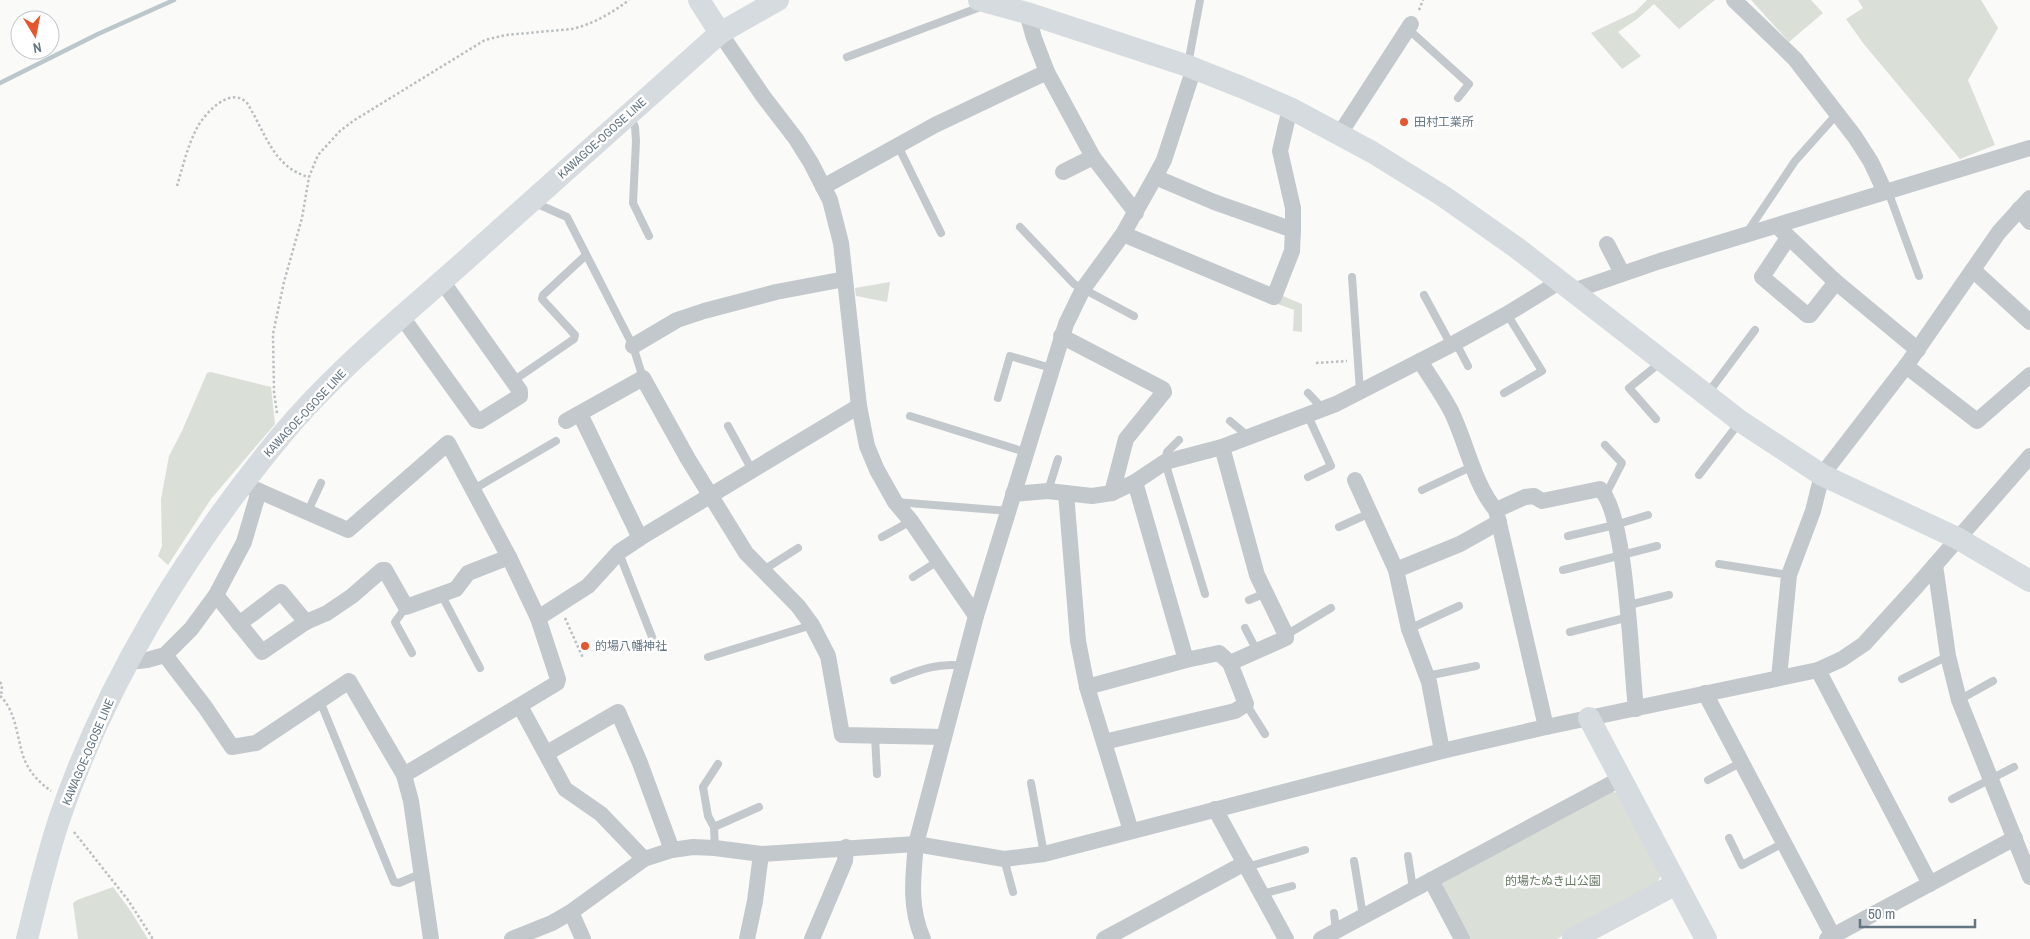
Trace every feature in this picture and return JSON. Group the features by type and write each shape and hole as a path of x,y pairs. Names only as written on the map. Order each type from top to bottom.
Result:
{"street":[{"path":"700,0 763,96 796,139 823,187 837,223 841,243 852,326 859,406 870,454 895,502 976,616"},
{"name":"KAWAGOE-OGOSE LINE","path":"27,939 65,806 88,748 129,662 200,544 251,487 281,436 320,394 402,317 720,33 778,0"},
{"path":"1734,0 1794,59 1837,114 1871,162 1886,192"},
{"path":"984,2 1191,67 1290,108 1372,152 1443,196 1517,248 1740,422 1822,474 1958,538 2030,581"},
{"path":"1027,14 1047,72 1093,157 1136,213"},
{"path":"1339,135 1409,27"},
{"path":"923,939 913,910 912,882 916,844 976,616 1025,452 1061,336 1083,288 1123,234 1164,160 1191,67"},
{"path":"823,187 935,125 1047,72"},
{"path":"1123,234 1274,297 1292,251 1294,230 1293,208 1280,151 1290,108"},
{"path":"1013,494 1048,492 1092,496 1112,493 1135,482 1165,462 1222,446 1316,412 1566,286 1622,273 2030,148"},
{"path":"1063,172 1093,157"},
{"path":"1155,177 1214,202 1294,230"},
{"path":"1779,678 1789,575 1813,511 1822,474 1918,350 1999,232 2024,204 2030,222"},
{"path":"1776,226 1836,282 1918,350"},
{"path":"1788,238 1762,276 1807,315 1810,315 1836,282"},
{"path":"1607,244 1622,273"},
{"path":"1973,270 2030,322"},
{"path":"633,346 677,320 704,311 776,292 845,279"},
{"path":"402,317 476,420 480,421 520,396 520,391 442,281"},
{"path":"1061,336 1163,389 1164,392 1126,439 1112,493"},
{"path":"1420,361 1451,411 1472,466 1497,516 1546,727"},
{"path":"1906,366 1977,421 2030,375"},
{"path":"640,538 573,418 643,378 738,543 762,571 798,606 812,625 828,656 842,735 944,737"},
{"path":"538,618 588,586 619,552 640,538 859,406"},
{"path":"129,662 165,655 191,629 216,595 244,542 251,487 348,530 448,443 509,557 538,618 558,679 557,683 404,775"},
{"path":"1222,446 1257,575 1286,635 1286,638 1230,663"},
{"path":"512,939 552,923 571,912 644,858 672,850 693,847 761,854 846,847 916,844 1004,859 1044,854 1442,751 1546,727 1818,670 1842,659 1864,644 2030,456"},
{"path":"1355,480 1396,570 1409,628 1427,676 1442,751"},
{"path":"1135,482 1186,660"},
{"path":"1396,570 1460,544 1525,497 1534,496 1542,501 1600,489 1606,494 1621,554 1629,611 1636,709"},
{"path":"1066,493 1077,632 1087,687 1131,831"},
{"path":"216,595 262,652 306,622 327,613 352,596 382,570 385,570 406,607 456,589 468,573 509,557"},
{"path":"1935,565 1948,656 1959,700 1990,780 2015,838 2026,856 2030,877"},
{"path":"240,624 281,592 306,622"},
{"path":"1087,687 1219,653 1230,663 1246,704 1235,711 1104,742"},
{"path":"165,655 205,707 232,747 256,743 349,681 404,775 411,801 420,874 431,939"},
{"path":"1818,670 1930,884"},
{"path":"1704,693 1785,842 1830,937 2015,838"},
{"path":"520,706 565,788 601,814 644,858"},
{"path":"547,753 618,712 640,763 672,850"},
{"path":"1589,718 1706,939"},
{"path":"1321,939 1622,778"},
{"path":"1215,809 1286,939"},
{"path":"812,939 845,861 846,847"},
{"path":"747,939 755,901 761,854"},
{"path":"1104,939 1246,865"},
{"path":"1431,880 1462,939"},
{"path":"1573,939 1676,884"},
{"path":"571,912 583,939"}],"lane":[{"path":"1191,67 1200,0"},
{"path":"847,57 984,2"},
{"path":"1409,27 1469,84 1458,98"},
{"path":"630,114 636,141 633,203 649,236"},
{"path":"1746,235 1795,161 1837,114"},
{"path":"898,146 941,233"},
{"path":"1886,192 1919,276"},
{"path":"531,202 567,217 599,276 633,346 643,378"},
{"path":"1020,227 1074,284 1134,316"},
{"path":"513,382 574,339 575,335 542,299 543,295 586,255"},
{"path":"1352,277 1360,391"},
{"path":"1424,295 1468,366"},
{"path":"1504,393 1542,371 1508,314"},
{"path":"1706,395 1755,330"},
{"path":"998,398 1010,356 1051,368"},
{"path":"1656,419 1628,388 1662,361"},
{"path":"1308,393 1316,412 1331,466 1308,477"},
{"path":"910,416 1025,452"},
{"path":"1230,421 1249,437"},
{"path":"1699,474 1740,422"},
{"path":"728,426 752,470"},
{"path":"1179,440 1167,452 1165,462 1205,594"},
{"path":"474,489 556,441"},
{"path":"1605,445 1622,463 1606,494"},
{"path":"1048,492 1058,459"},
{"path":"1422,490 1472,466"},
{"path":"308,511 321,483"},
{"path":"895,502 1008,511"},
{"path":"1339,527 1370,513"},
{"path":"1568,536 1648,515"},
{"path":"882,537 911,522"},
{"path":"1563,570 1657,546"},
{"path":"762,571 798,548"},
{"path":"619,552 654,642"},
{"path":"913,577 938,561"},
{"path":"1719,564 1789,575"},
{"path":"1250,600 1266,592"},
{"path":"441,594 480,668"},
{"path":"1570,632 1669,596"},
{"path":"1409,628 1459,606"},
{"path":"406,607 395,622 412,653"},
{"path":"1286,635 1331,608"},
{"path":"708,657 812,625"},
{"path":"1245,628 1257,651"},
{"path":"1902,679 1948,656"},
{"path":"894,680 926,668 949,664 963,666"},
{"path":"1427,676 1476,666"},
{"path":"1959,700 1993,681"},
{"path":"320,701 394,882 420,874"},
{"path":"1246,704 1265,734"},
{"path":"875,735 877,774"},
{"path":"1708,780 1742,762"},
{"path":"715,848 714,827 708,816 703,788 718,764"},
{"path":"1952,799 2014,768"},
{"path":"1031,783 1044,854"},
{"path":"714,827 759,807"},
{"path":"1729,838 1742,865 1785,842"},
{"path":"1246,865 1305,850"},
{"path":"1408,856 1413,889"},
{"path":"1004,859 1013,892"},
{"path":"1354,862 1363,916"},
{"path":"1262,894 1292,886"},
{"path":"1334,913 1336,931"}],"path":[{"path":"281,436 274,392 273,334 284,282 302,218 309,177 318,155 340,131 485,40 506,35 577,28 602,17 629,0"},
{"path":"176,186 199,124 219,103 237,96 247,103 277,157 293,171 309,177"},
{"path":"1316,363 1358,360"},
{"path":"559,605 583,658"},
{"path":"0,682 2,685 1,697 7,703 11,712 20,748 30,770 65,806 71,828 128,900 153,939"}],"green space":[{"path":"1647,0 1715,0 1679,29 1654,4 1618,32 1641,56 1622,69 1591,33 1635,12"},
{"path":"1751,0 1811,0 1823,13 1789,42"},
{"path":"1858,0 1981,0 1998,28 1968,80 1995,145 1960,159 1863,43 1846,19 1863,8"},
{"path":"890,282 887,302 856,296 855,288"},
{"path":"1278,294 1302,304 1302,332 1293,331 1294,310 1275,303"},
{"path":"211,372 271,387 275,424 211,499 168,565 158,556 162,546 161,499 169,456 207,373"},
{"name":"的場たぬき山公園","path":"1612,791 1619,794 1661,875 1656,885 1557,939 1468,939 1441,882"},
{"path":"113,887 148,939 78,939 73,903"}],"waterway":[{"path":"0,83 98,34 174,0"}],"place":[{"name":"田村工業所","path":"1404,122"},
{"name":"的場八幡神社","path":"585,646"}]}
